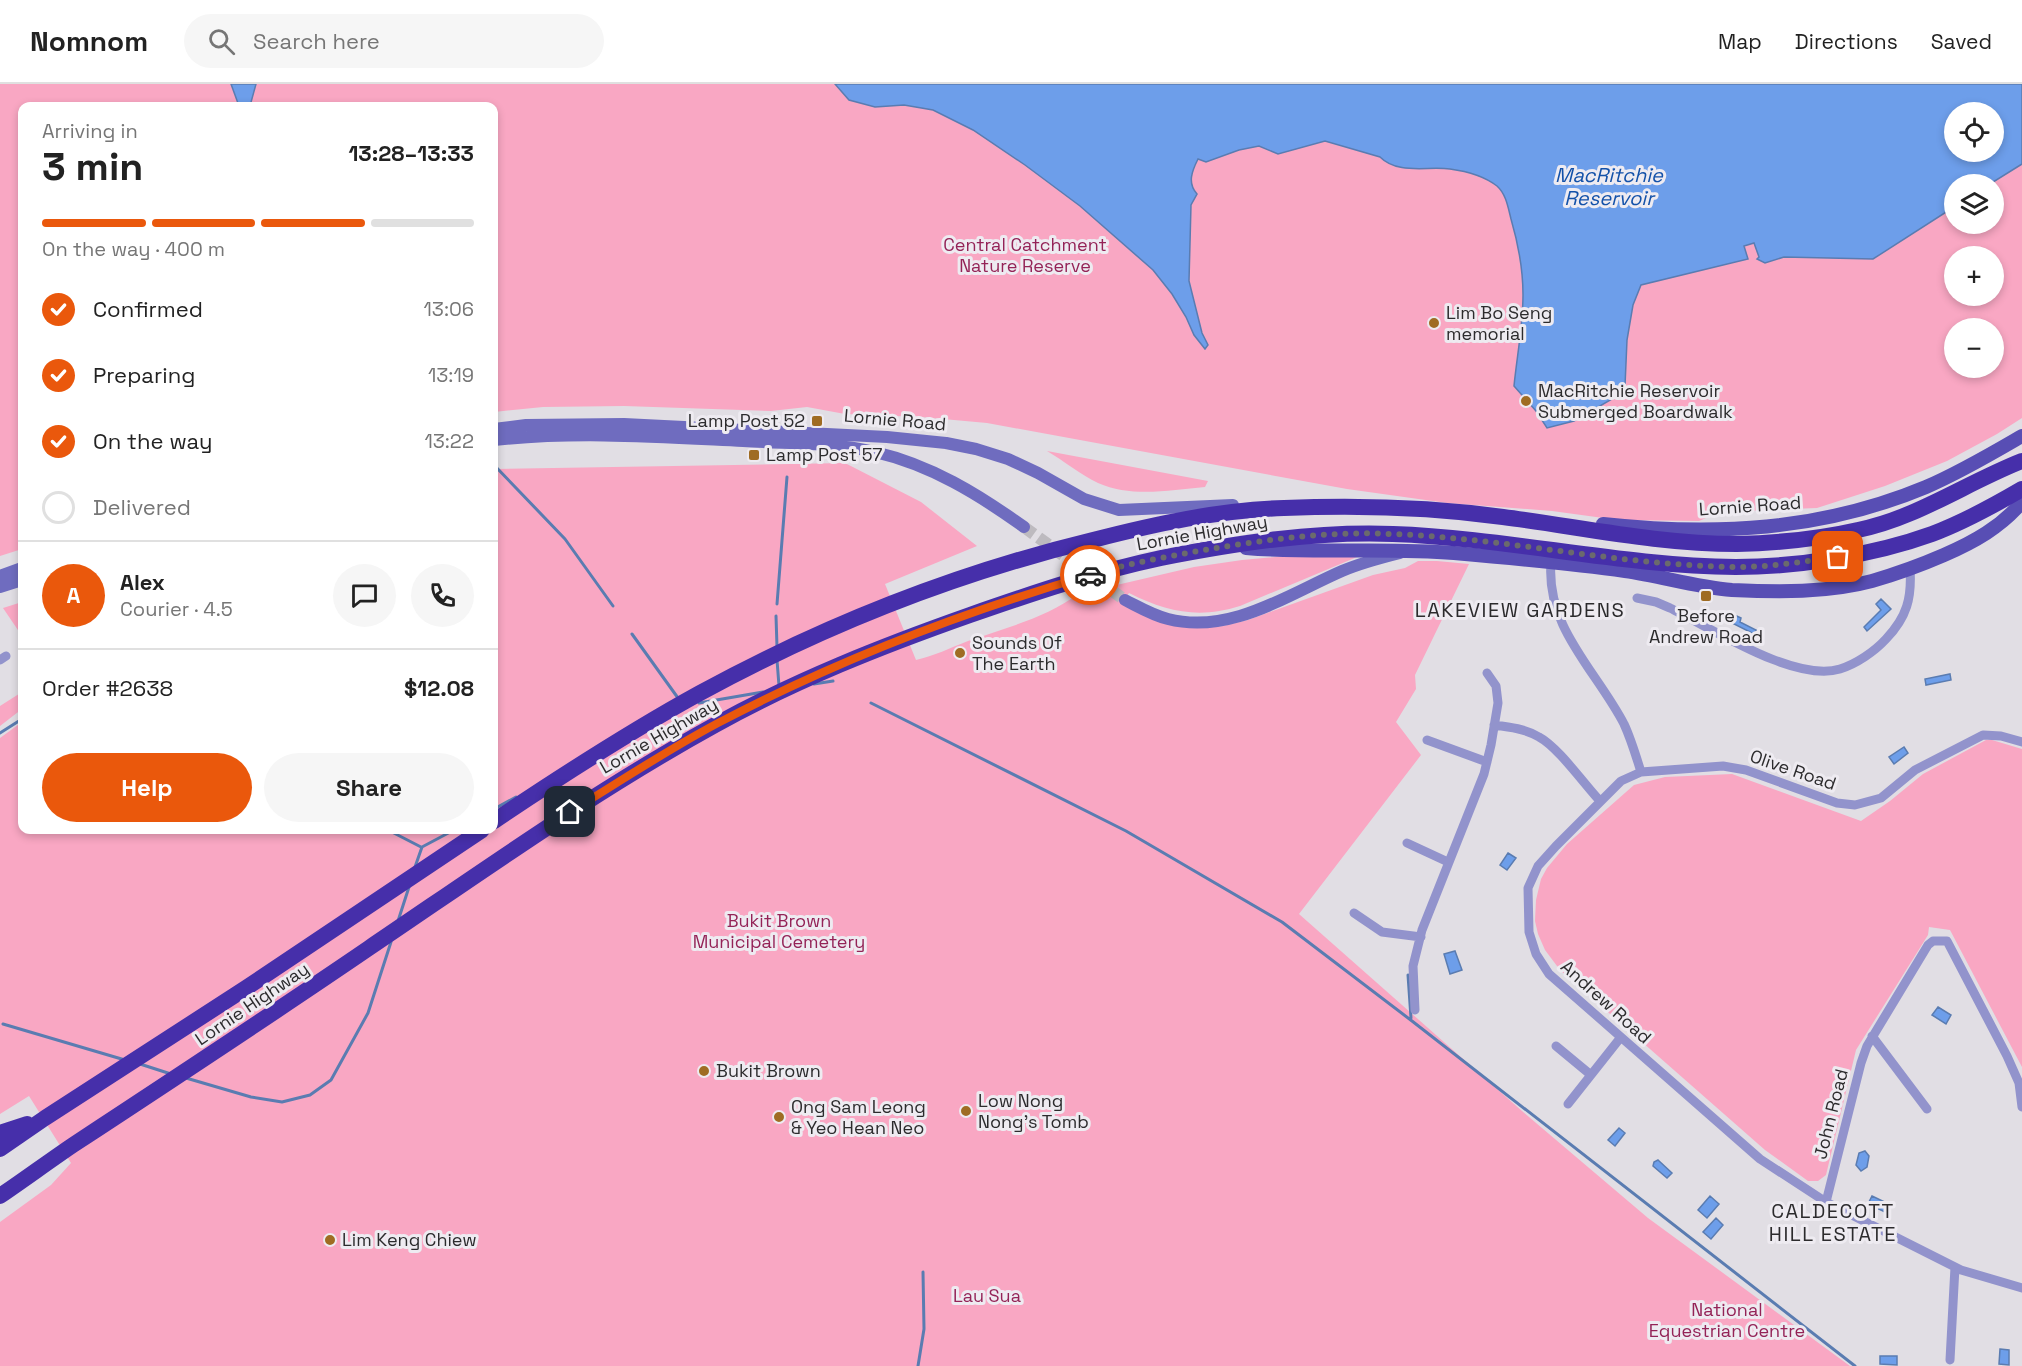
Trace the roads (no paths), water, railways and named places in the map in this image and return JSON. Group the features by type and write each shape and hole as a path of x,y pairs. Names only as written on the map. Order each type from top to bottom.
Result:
{"highway":[{"name":"Lornie Road","path":"1375,506 1500,516 1640,537 1737,544 1861,530 1923,510 2021,460"},
{"name":"Lornie Highway","path":"0,1196 551,824 645,765 783,690 932,628 1053,586 1165,557 1292,538 1358,533 1466,539 1684,565 1741,567 1795,563 1860,554 1932,534 1987,510 2022,489"},
{"name":"Lornie Highway","path":"498,818 628,735 700,693 769,657 916,595 1038,553 1159,524 1281,508 1375,506"},
{"name":"Lornie Highway","path":"0,1149 476,834"},
{"path":"0,1133 48,1116"}],"main road":[{"name":"Lornie Road","path":"1500,516 1507,514 1634,528 1697,530 1771,527 1811,522 1925,488 1968,467 2022,436"},
{"path":"1229,546 1285,552 1413,550 1629,572 1731,590 1831,588 1870,582 1972,542 1998,526 2022,502"}],"street":[{"name":"Lornie Road","path":"498,428 526,425 624,424 886,437 946,443 1008,459 1084,499 1119,510 1240,505 1281,508"},
{"name":"Lornie Road","path":"498,440 578,434 830,446 875,452 926,468 983,498 1024,527"},
{"path":"1125,600 1149,613 1168,619 1220,621 1266,607 1346,569 1413,550"},
{"path":"1551,563 1550,586 1566,631 1589,672 1624,725 1641,772"},
{"path":"1637,598 1663,605 1758,653 1789,666 1806,670 1838,670 1876,649 1900,621 1910,600 1910,568"},
{"path":"0,576 18,569"},
{"path":"0,587 18,581"},
{"path":"1415,1010 1413,966 1422,930 1484,774 1498,703 1496,686 1487,673"},
{"path":"1494,725 1519,729 1540,737 1555,749 1600,801"},
{"name":"Olive Road","path":"1641,772 1724,766 1746,770 1837,803 1855,805 1881,798 1915,770 1983,735 2001,736 2022,742"},
{"path":"1427,740 1486,762"},
{"name":"Andrew Road","path":"1641,772 1621,781 1538,866 1528,888 1529,932 1536,954 1549,974 1760,1159 1826,1202 1954,1267 2022,1288"},
{"path":"1407,843 1448,862"},
{"path":"1354,912 1382,932 1421,937"},
{"name":"John Road","path":"1826,1202 1861,1063 1872,1036 1928,945 1933,941 1947,941 2021,1083"},
{"path":"1872,1036 1927,1109"},
{"path":"1568,1104 1621,1037"},
{"path":"1556,1046 1591,1075"},
{"path":"2021,1083 2022,1107"},
{"path":"1950,1360 1954,1267"}],"water":[{"path":"231,84 256,84 251,102 238,102"},
{"name":"MacRitchie Reservoir","path":"835,84 2022,84 2022,164 2004,175 1944,174 1944,213 1873,259 1784,257 1765,263 1757,259 1759,257 1754,243 1744,246 1748,259 1641,285 1633,305 1627,340 1625,386 1619,395 1574,421 1547,428 1536,411 1514,386 1523,306 1521,266 1505,197 1497,186 1486,179 1450,169 1413,169 1395,166 1380,157 1325,141 1278,154 1259,146 1239,150 1206,162 1198,159 1191,181 1197,194 1191,205 1189,281 1202,333 1208,345 1205,349 1194,335 1172,294 1153,270 1080,206 1025,165 973,130 933,110 904,105 875,107 849,100"},
{"path":"1881,599 1891,609 1867,631 1864,627 1881,610 1876,604"},
{"path":"1730,613 1741,618 1740,622 1756,630 1754,634 1726,620"},
{"path":"1950,674 1951,680 1926,685 1925,679"},
{"path":"1904,747 1908,753 1894,764 1889,757"},
{"path":"1508,853 1516,858 1507,870 1500,865"},
{"path":"1455,951 1462,970 1450,974 1444,954"},
{"path":"1938,1007 1951,1015 1946,1024 1932,1015"},
{"path":"1619,1128 1625,1133 1615,1146 1608,1140"},
{"path":"1865,1151 1869,1156 1867,1167 1861,1171 1856,1165 1859,1153"},
{"path":"1658,1160 1672,1173 1667,1178 1653,1166"},
{"path":"1710,1196 1719,1204 1707,1218 1698,1210"},
{"path":"1872,1196 1889,1204 1885,1212 1868,1204"},
{"path":"1716,1218 1723,1225 1711,1239 1703,1232"},
{"path":"2000,1349 2009,1350 2009,1365 1999,1364"},
{"path":"1880,1356 1897,1356 1897,1365 1880,1364"}],"waterway":[{"path":"498,469 565,539 613,606"},
{"path":"777,604 787,477"},
{"path":"776,616 777,647"},
{"path":"632,634 678,698"},
{"path":"777,660 779,686"},
{"path":"814,684 833,681"},
{"path":"699,703 763,692"},
{"path":"871,703 1126,831 1282,922 1855,1366"},
{"path":"0,733 18,722"},
{"path":"498,807 516,797"},
{"path":"396,834 421,847"},
{"path":"415,867 422,847 446,834"},
{"path":"398,921 409,887"},
{"path":"186,1078 251,1097 282,1102 310,1095 331,1080 368,1013 391,942"},
{"path":"1408,975 1411,1018"},
{"path":"3,1024 125,1060"},
{"path":"140,1064 171,1074"},
{"path":"918,1366 924,1329 923,1272"}],"tunnel":[{"path":"1024,527 1125,600"}],"place":[{"name":"Lim Bo Seng memorial","path":"1434,323"},
{"name":"MacRitchie Reservoir Submerged Boardwalk","path":"1526,401"},
{"name":"Lamp Post 52","path":"817,421"},
{"name":"Lamp Post 57","path":"754,455"},
{"name":"Before Andrew Road","path":"1706,596"},
{"name":"Sounds Of The Earth","path":"960,653"},
{"name":"Bukit Brown","path":"704,1071"},
{"name":"Low Nong Nong's Tomb","path":"966,1111"},
{"name":"Ong Sam Leong & Yeo Hean Neo","path":"779,1117"},
{"name":"Lim Keng Chiew","path":"330,1240"}],"district":[{"name":"LAKEVIEW GARDENS","path":"1520,610"},
{"name":"CALDECOTT HILL ESTATE","path":"1833,1222"}],"park label":[{"name":"Central Catchment Nature Reserve","path":"1025,255"},
{"name":"Bukit Brown Municipal Cemetery","path":"779,931"},
{"name":"Lau Sua","path":"987,1296"},
{"name":"National Equestrian Centre","path":"1727,1320"}]}
